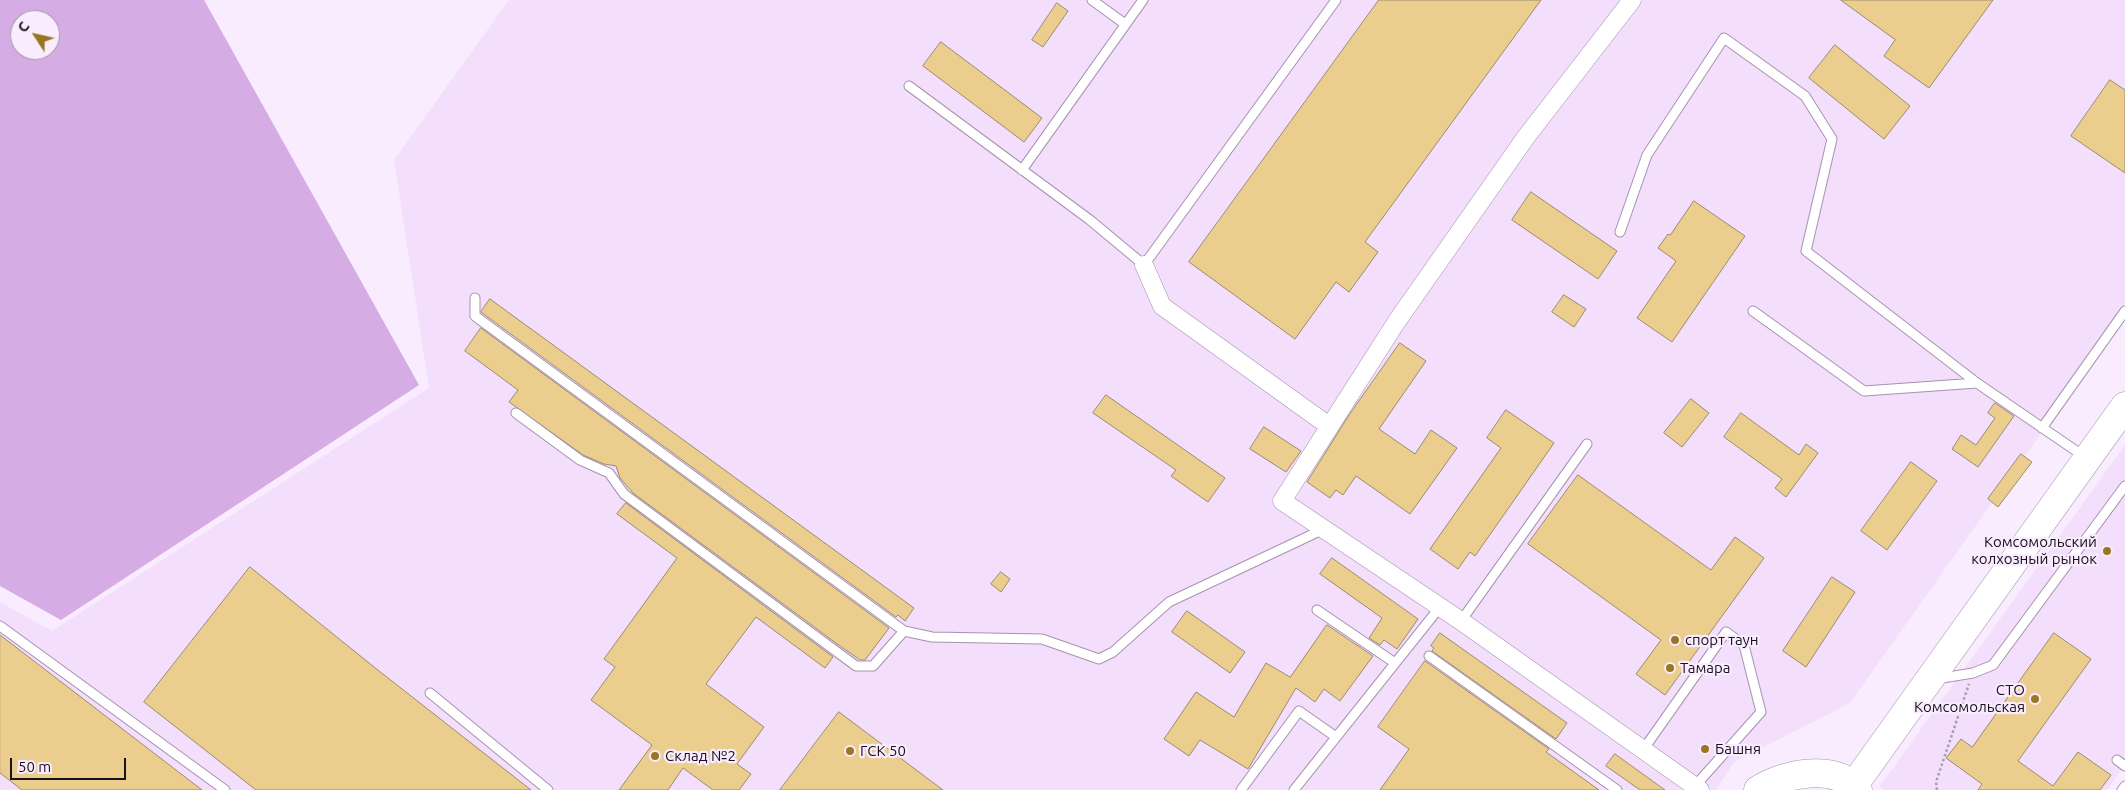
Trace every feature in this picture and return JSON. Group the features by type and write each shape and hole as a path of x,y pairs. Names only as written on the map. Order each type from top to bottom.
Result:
{"main road":[{"path":"1758,790 1792,775 1827,773 1856,787 1929,680 2125,406"}],"street":[{"path":"1632,0 1526,136 1397,321 1282,501 1440,607 1698,788"},
{"path":"1144,265 1162,306 1329,426"}],"lane":[{"path":"1092,0 1125,24"},
{"path":"1022,170 1143,0"},
{"path":"909,86 1090,220 1144,265 1336,0"},
{"path":"1620,232 1647,155 1724,38 1804,96 1832,139 1806,251 1977,383 2088,458"},
{"path":"475,298 475,316 904,632 932,637 1042,638 1099,659 1113,652 1169,602 1324,529"},
{"path":"1753,311 1864,391 1977,383"},
{"path":"2042,428 2125,311"},
{"path":"516,413 580,460 609,473 624,494 856,666 873,666 904,632"},
{"path":"1460,622 1588,444"},
{"path":"1929,680 1973,673 1993,665 2125,486"},
{"path":"1294,790 1440,607"},
{"path":"1317,610 1395,663"},
{"path":"0,626 225,790"},
{"path":"1643,750 1726,632 1732,636 1744,645 1761,712 1698,788"},
{"path":"1429,656 1617,790"},
{"path":"430,694 548,790"},
{"path":"1241,790 1299,710 1336,737"},
{"path":"2122,790 2125,786"}],"path":[{"path":"1937,790 1936,782 1973,673"}],"shaded area":[{"path":"0,0 204,0 419,385 61,620 0,586"},
{"path":"509,0 2125,0 2125,315 1850,703 1734,762 1716,790 0,790 0,602 52,631 429,388 394,160"},
{"path":"2125,445 2125,765 2107,790 1883,790 1880,786"}],"building":[{"path":"1379,0 1541,0 1365,242 1378,252 1349,292 1336,282 1295,339 1189,262"},
{"path":"1841,0 1993,0 1929,88 1884,56 1895,40"},
{"path":"1057,3 1068,11 1043,47 1032,40"},
{"path":"941,42 1042,118 1024,142 923,66"},
{"path":"1835,45 1910,106 1884,139 1809,78"},
{"path":"2110,80 2125,90 2125,173 2071,136"},
{"path":"1531,192 1617,251 1598,279 1512,220"},
{"path":"1694,201 1745,236 1672,342 1637,318 1676,261 1658,248 1668,234 1670,235"},
{"path":"1564,295 1586,309 1574,327 1552,312"},
{"path":"490,299 914,608 905,621 898,615 896,617 481,312"},
{"path":"481,328 889,628 865,660 860,660 840,646 633,493 620,478 616,466 604,464 583,455 509,402 518,390 465,351"},
{"path":"1400,343 1426,361 1379,429 1415,454 1431,430 1457,448 1410,514 1356,476 1343,495 1336,490 1330,498 1307,482 1349,415"},
{"path":"1106,395 1225,478 1208,502 1171,476 1176,470 1093,413"},
{"path":"1691,399 1709,413 1682,447 1664,433"},
{"path":"1995,403 2014,416 1978,467 1952,449 1961,435 1976,445 1995,418 1988,413"},
{"path":"1506,410 1554,443 1475,556 1470,552 1458,569 1430,549 1501,448 1487,438"},
{"path":"1741,413 1799,455 1806,444 1818,453 1786,497 1775,488 1782,479 1724,437"},
{"path":"1264,427 1301,451 1286,472 1250,449"},
{"path":"2021,454 2032,462 1998,507 1988,499"},
{"path":"1911,462 1937,481 1887,550 1861,531"},
{"path":"1578,475 1711,570 1735,537 1764,558 1665,695 1636,674 1661,640 1528,544"},
{"path":"626,503 833,657 825,668 756,617 706,684 764,727 737,764 751,774 739,790 713,790 683,768 668,790 619,790 652,745 591,700 615,667 604,659 677,558 617,514"},
{"path":"1332,558 1418,619 1397,649 1384,640 1380,645 1369,638 1382,618 1320,574"},
{"path":"250,567 531,790 256,790 144,702"},
{"path":"1001,572 1010,579 1001,592 991,584"},
{"path":"1832,577 1855,592 1806,667 1783,651"},
{"path":"1187,611 1245,652 1230,673 1172,632"},
{"path":"1327,625 1373,656 1340,701 1324,689 1315,702 1296,688 1248,769 1200,740 1189,756 1164,739 1196,692 1234,717 1266,663 1290,677"},
{"path":"1440,633 1567,723 1556,739 1432,651 1434,648 1431,646"},
{"name":"СТО Комсомольская","path":"2054,633 2091,659 2018,761 2053,786 2078,752 2111,775 2100,790 1978,790 1982,784 1946,758 1961,739 1972,747"},
{"path":"0,635 202,790 22,790 0,773"},
{"path":"1425,661 1549,749 1546,752 1599,790 1380,790 1409,749 1378,727"},
{"name":"ГСК 50","path":"839,712 943,790 780,790"},
{"path":"1615,754 1665,790 1640,790 1606,766"}],"place":[{"name":"Комсомольский колхозный рынок","path":"2107,551"},
{"name":"спорт таун","path":"1675,640"},
{"name":"Тамара","path":"1670,668"},
{"name":"СТО Комсомольская","path":"2035,699"},
{"name":"Башня","path":"1705,749"},
{"name":"ГСК 50","path":"850,751"},
{"name":"Склад №2","path":"655,756"}]}
